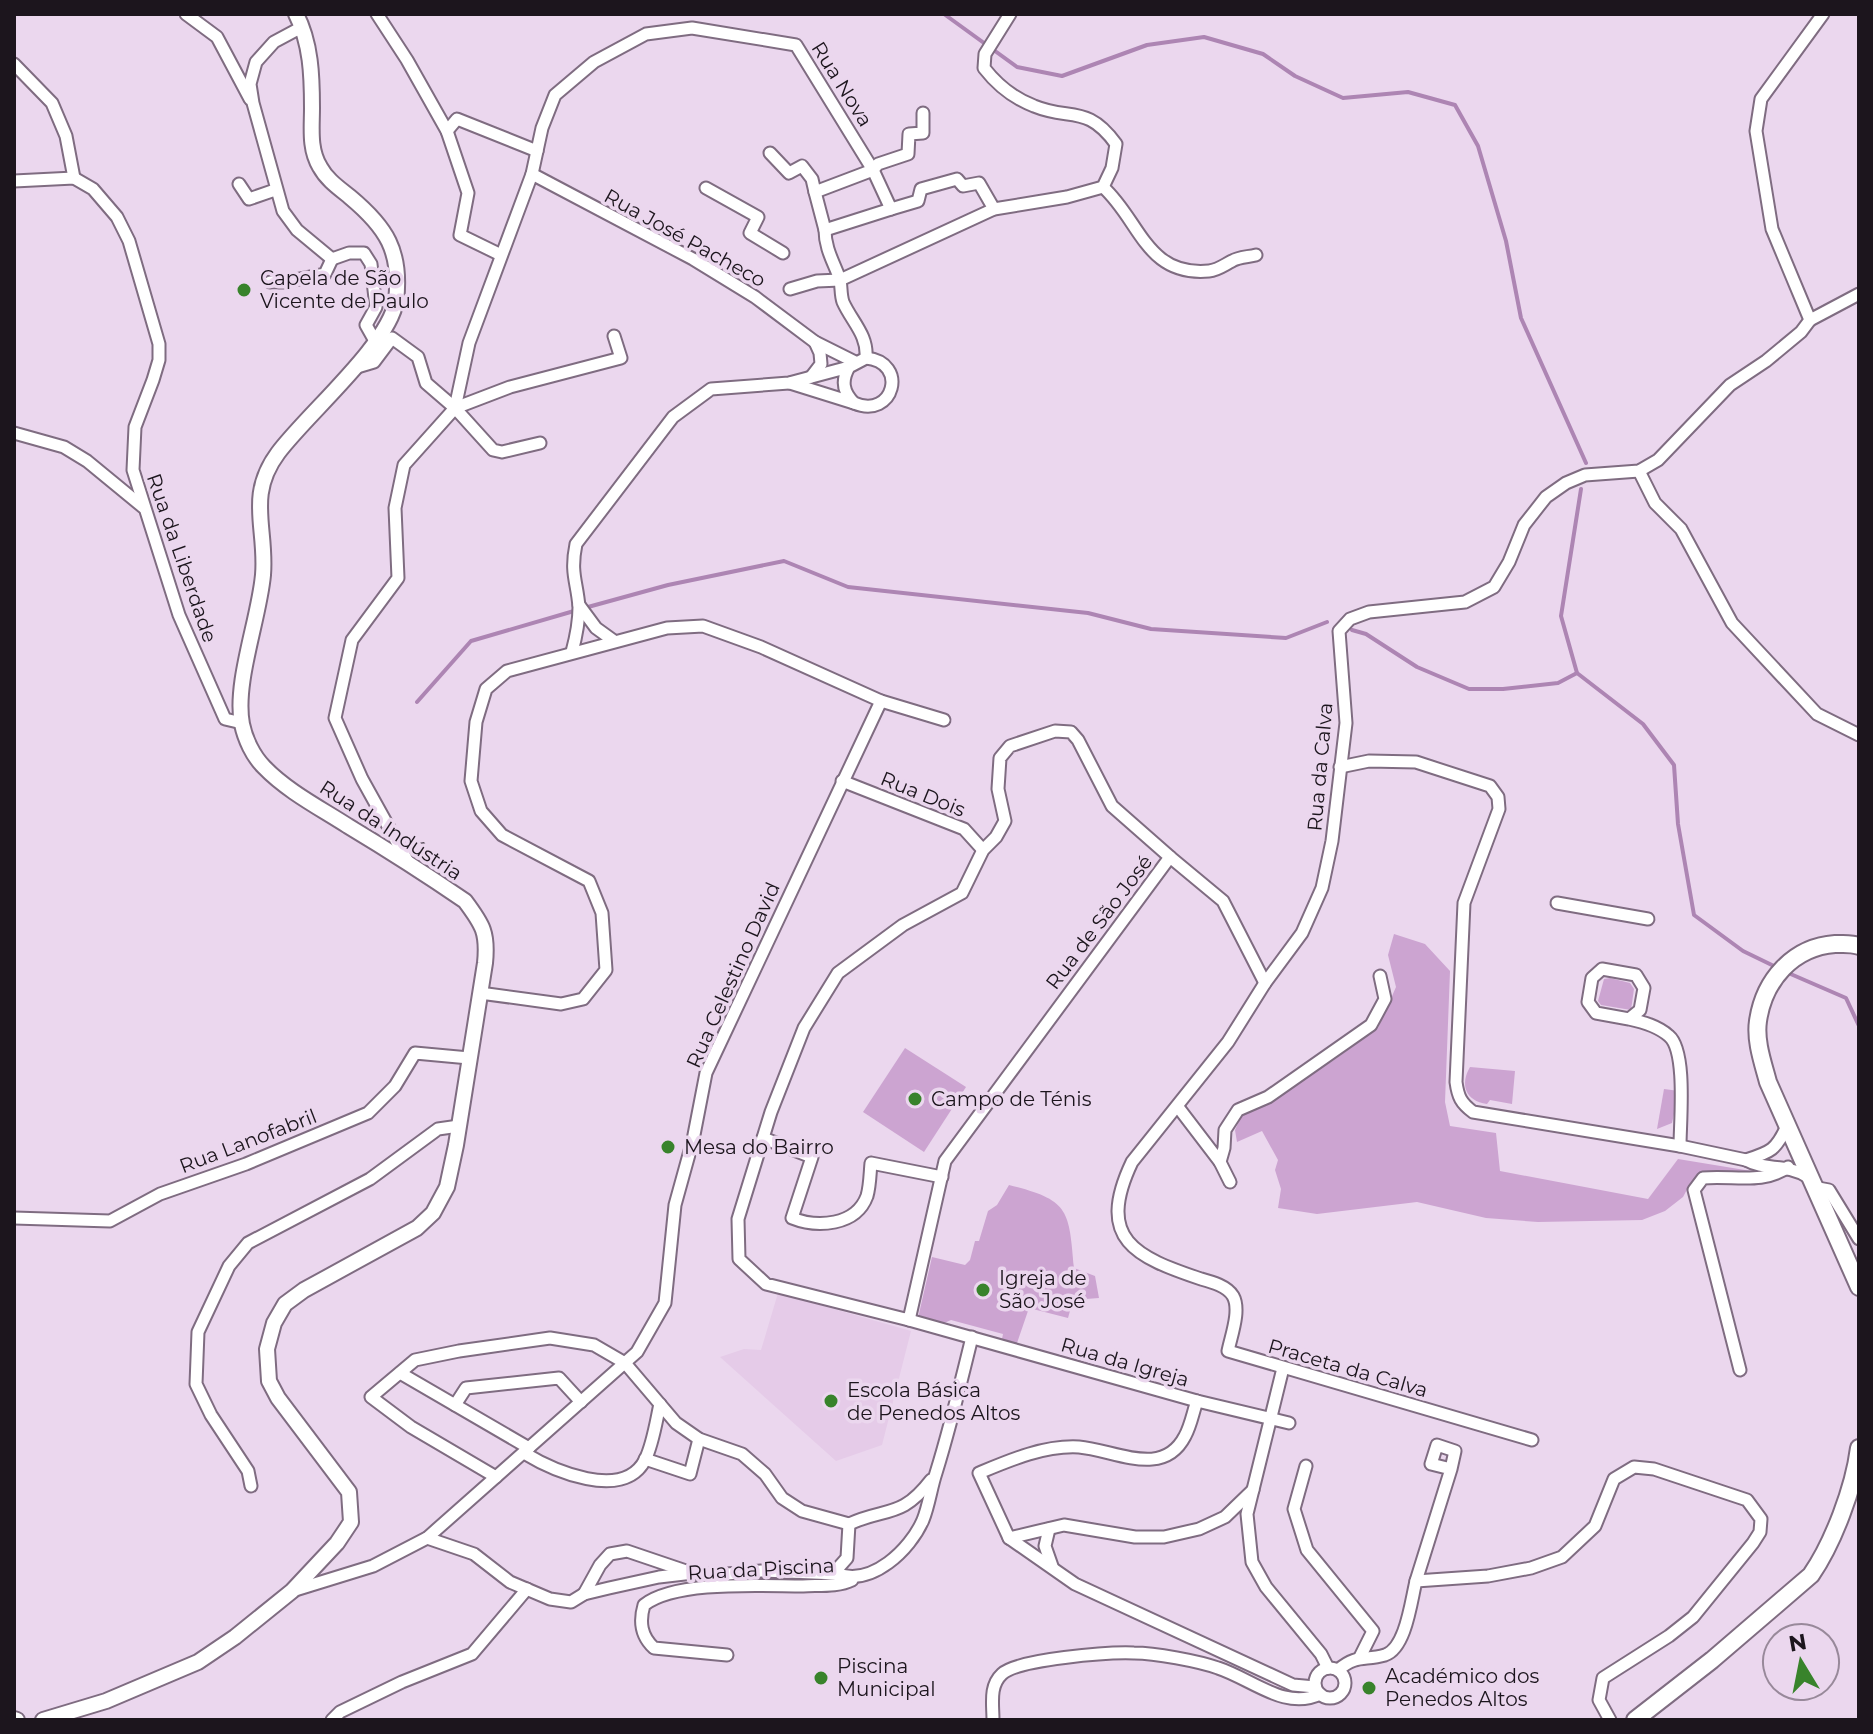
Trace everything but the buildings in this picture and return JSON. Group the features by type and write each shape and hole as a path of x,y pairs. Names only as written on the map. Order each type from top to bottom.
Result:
{"main road":[{"path":"1859,946 1852,943 1818,945 1786,963 1767,990 1758,1022 1760,1054 1768,1082 1859,1287"},
{"path":"1635,1720 1712,1660 1811,1575 1837,1523 1851,1484 1859,1448"}],"street":[{"path":"186,14 217,37 253,103"},
{"path":"377,14 447,131 468,193 460,235 501,255"},
{"path":"790,289 817,281 840,280 994,209 1067,197 1103,187 1112,168 1116,144 1088,118 1034,106 1011,95 984,68 985,54 1010,14"},
{"path":"1810,320 1772,229 1756,131 1761,99 1823,14"},
{"path":"299,20 256,62 250,84 275,190 283,211 297,230 332,259"},
{"name":"Rua da Indústria","path":"43,1720 106,1701 198,1662 292,1591 337,1543 351,1522 349,1492 278,1398 269,1381 267,1349 274,1323 285,1304 304,1290 417,1228 433,1213 447,1187 480,993 487,938 465,901 304,799 264,768 251,749 242,723 241,690 258,614 263,572 259,515 261,481 278,452 375,341 392,318 395,304 396,272 390,243 379,223 332,183 319,166 311,141 311,63 299,20"},
{"name":"Rua Nova","path":"455,408 469,343 532,174 542,128 555,95 594,62 646,34 692,28 796,45 873,170 891,209"},
{"path":"14,64 52,103 66,136 74,178 14,181"},
{"path":"770,153 789,173 802,166 812,179 815,192 908,154 909,134 923,133 923,113"},
{"path":"447,131 457,119 537,151"},
{"name":"Rua José Pacheco","path":"532,174 693,259 755,297 815,342 857,363 875,359 888,369 892,385 879,405 854,403 845,390 844,381 857,363 867,345 840,291 840,280 825,242 815,192"},
{"name":"Rua da Liberdade","path":"74,178 93,189 117,217 129,241 159,344 159,360 135,427 133,470 179,615 210,689 225,719 242,723"},
{"path":"825,230 918,201 921,189 957,179 963,186 979,183 994,209"},
{"path":"239,184 249,199 275,190"},
{"path":"1103,187 1114,197 1152,254 1172,265 1211,271 1226,266 1233,259 1256,255"},
{"name":"Rua José Pacheco","path":"706,188 758,217 750,233 783,253"},
{"path":"270,282 325,274 332,259 349,253 364,253 371,264 376,307 366,325 375,341"},
{"path":"1859,294 1810,320 1801,332 1766,361 1730,385 1658,460 1639,471 1655,503 1681,529 1732,623 1817,714 1859,735"},
{"path":"408,863 362,779 335,718 352,640 398,578 395,508 404,465 455,408 510,387 621,358 614,336"},
{"path":"353,368 374,362 392,338 418,357 426,383 455,408 493,450 502,452 540,443"},
{"path":"810,378 821,364 815,342"},
{"path":"572,652 578,632 579,604 571,566 576,544 673,417 711,389 789,383 857,363"},
{"path":"789,383 854,403"},
{"path":"14,433 64,447 87,461 144,508"},
{"name":"Rua da Calva","path":"1218,1284 1141,1256 1127,1242 1119,1223 1121,1185 1132,1162 1228,1042 1265,983 1302,933 1322,888 1332,841 1346,723 1339,631 1350,619 1369,612 1465,602 1494,587 1509,562 1524,525 1546,497 1585,475 1639,471"},
{"path":"579,604 596,628 614,641"},
{"path":"480,993 561,1004 583,999 606,970 602,913 589,881 502,835 481,811 471,781 476,722 486,689 507,671 667,628 703,626 761,647 881,701 944,720"},
{"name":"Rua Celestino David","path":"292,1591 373,1566 427,1538 637,1352 665,1303 675,1205 693,1140 706,1073 881,701"},
{"name":"Rua de São José","path":"909,1320 945,1161 1170,857 1112,806 1071,732 1055,731 1010,746 1000,758 998,789 1005,821 996,837 983,850"},
{"path":"1340,767 1369,761 1416,762 1490,786 1498,797 1499,809 1464,903 1458,1097 1473,1112 1680,1146 1753,1164 1788,1167 1829,1190 1859,1239"},
{"name":"Rua Dois","path":"842,781 964,829 983,850"},
{"name":"Rua da Igreja","path":"983,850 962,893 903,925 838,973 804,1028 763,1138 738,1219 739,1259 766,1284 1289,1423"},
{"path":"1170,857 1223,901 1265,983"},
{"path":"1557,903 1648,919"},
{"path":"1629,1019 1640,1010 1644,988 1636,975 1602,969 1592,978 1588,1002 1596,1013 1648,1024 1672,1037 1679,1057 1680,1146"},
{"path":"1220,1162 1225,1130 1238,1110 1268,1097 1371,1025 1385,999 1380,976"},
{"name":"Rua Lanofabril","path":"14,1218 110,1221 160,1194 246,1164 368,1113 395,1086 415,1053 469,1058"},
{"path":"1178,1107 1220,1162 1230,1182"},
{"path":"251,1486 248,1471 211,1415 196,1384 198,1332 229,1266 248,1243 370,1179 438,1129 459,1126"},
{"path":"1746,1160 1769,1153 1779,1145 1787,1126"},
{"path":"763,1138 812,1157 792,1218 805,1223 829,1225 850,1216 867,1198 871,1163 942,1177"},
{"path":"1740,1370 1694,1190 1703,1178 1767,1179 1788,1167"},
{"name":"Praceta da Calva","path":"1218,1284 1232,1294 1237,1306 1228,1351 1532,1440"},
{"path":"427,1538 474,1554 510,1582 550,1599 571,1602 584,1594 659,1577 693,1573 716,1575 761,1571 838,1574 847,1578 884,1568 922,1522 972,1337"},
{"path":"496,1477 411,1427 371,1397 415,1360 550,1338 594,1345 625,1363 676,1423 699,1439 742,1454 765,1474 782,1498 802,1511 849,1524 896,1511 920,1495 936,1473"},
{"path":"1197,1401 1185,1437 1171,1452 1151,1461 1078,1447 1023,1454 979,1473 1009,1538 1075,1584 1293,1685 1334,1697 1342,1692 1345,1682 1266,1587 1252,1562 1247,1514 1283,1368"},
{"path":"400,1373 526,1450 546,1466 571,1476 597,1480 623,1477 637,1470 645,1459 660,1404"},
{"path":"455,1405 466,1388 559,1378 581,1402"},
{"path":"645,1459 690,1474 699,1439"},
{"path":"1306,1466 1294,1509 1307,1550 1373,1631 1360,1657"},
{"path":"1416,1581 1488,1576 1531,1568 1562,1557 1595,1526 1614,1479 1634,1467 1654,1469 1747,1500 1761,1519 1760,1532 1753,1543 1693,1617 1603,1678 1599,1700 1610,1720"},
{"path":"993,1720 993,1686 1013,1666 1134,1653 1218,1667 1291,1701 1309,1700 1318,1690 1319,1672 1360,1657 1385,1655 1395,1649 1402,1639 1416,1581 1451,1469"},
{"path":"1009,1538 1064,1525 1135,1537 1164,1537 1199,1529 1225,1517 1253,1490"},
{"path":"838,1574 839,1567 847,1558 849,1524"},
{"path":"1049,1529 1045,1546 1053,1569"},
{"path":"584,1594 610,1554 627,1551 693,1573"},
{"name":"Rua da Piscina","path":"727,1655 654,1648 645,1639 641,1622 644,1605 656,1596 673,1591 847,1583 859,1576"},
{"path":"332,1720 340,1712 402,1682 472,1654 527,1589"}],"shaded area":[{"path":"1394,934 1425,944 1450,971 1445,1102 1450,1126 1496,1133 1500,1171 1648,1199 1678,1159 1757,1172 1704,1173 1691,1182 1683,1197 1665,1211 1642,1220 1538,1222 1486,1218 1417,1202 1317,1214 1278,1208 1281,1189 1275,1170 1278,1160 1262,1131 1237,1142 1235,1130 1241,1117 1334,1060 1378,1028 1396,987 1388,955"},
{"path":"1604,979 1630,983 1634,989 1631,1010 1601,1005 1598,1001"},
{"name":"Campo de Ténis","path":"905,1048 966,1087 924,1152 863,1112"},
{"path":"1470,1067 1515,1071 1512,1104 1490,1100 1487,1104 1469,1095 1465,1080"},
{"path":"1664,1089 1679,1091 1672,1123 1657,1129"},
{"path":"1009,1185 1044,1196 1062,1210 1070,1232 1074,1268 1095,1276 1099,1298 1073,1300 1068,1318 1029,1308 1017,1343 1002,1339 1003,1334 951,1320 942,1324 918,1318 932,1257 965,1265 970,1260 975,1241 979,1241 988,1211 997,1205"},
{"name":"Escola Básica de Penedos Altos","path":"778,1293 911,1331 882,1445 836,1461 720,1357 744,1349 761,1350"}],"waterway":[{"path":"944,14 1017,67 1062,76 1147,45 1204,37 1263,54 1295,76 1343,98 1408,92 1455,105 1478,146 1506,241 1521,318 1586,463"},
{"path":"1581,489 1561,616 1577,673 1643,724 1674,765 1678,824 1694,915 1743,951 1778,968"},
{"path":"588,607 668,585 784,561 848,587 1088,613 1151,629 1286,638 1327,622"},
{"path":"417,702 471,641 574,611"},
{"path":"1352,630 1366,634 1417,667 1469,689 1558,683 1577,673"},
{"path":"1786,972 1846,998 1859,1026"}],"place":[{"name":"Capela de São Vicente de Paulo","path":"244,290"},
{"name":"Campo de Ténis","path":"915,1099"},
{"name":"Mesa do Bairro","path":"668,1147"},
{"name":"Igreja de São José","path":"983,1290"},
{"name":"Escola Básica de Penedos Altos","path":"831,1401"},
{"name":"Piscina Municipal","path":"821,1678"},
{"name":"Académico dos Penedos Altos","path":"1369,1688"}]}
